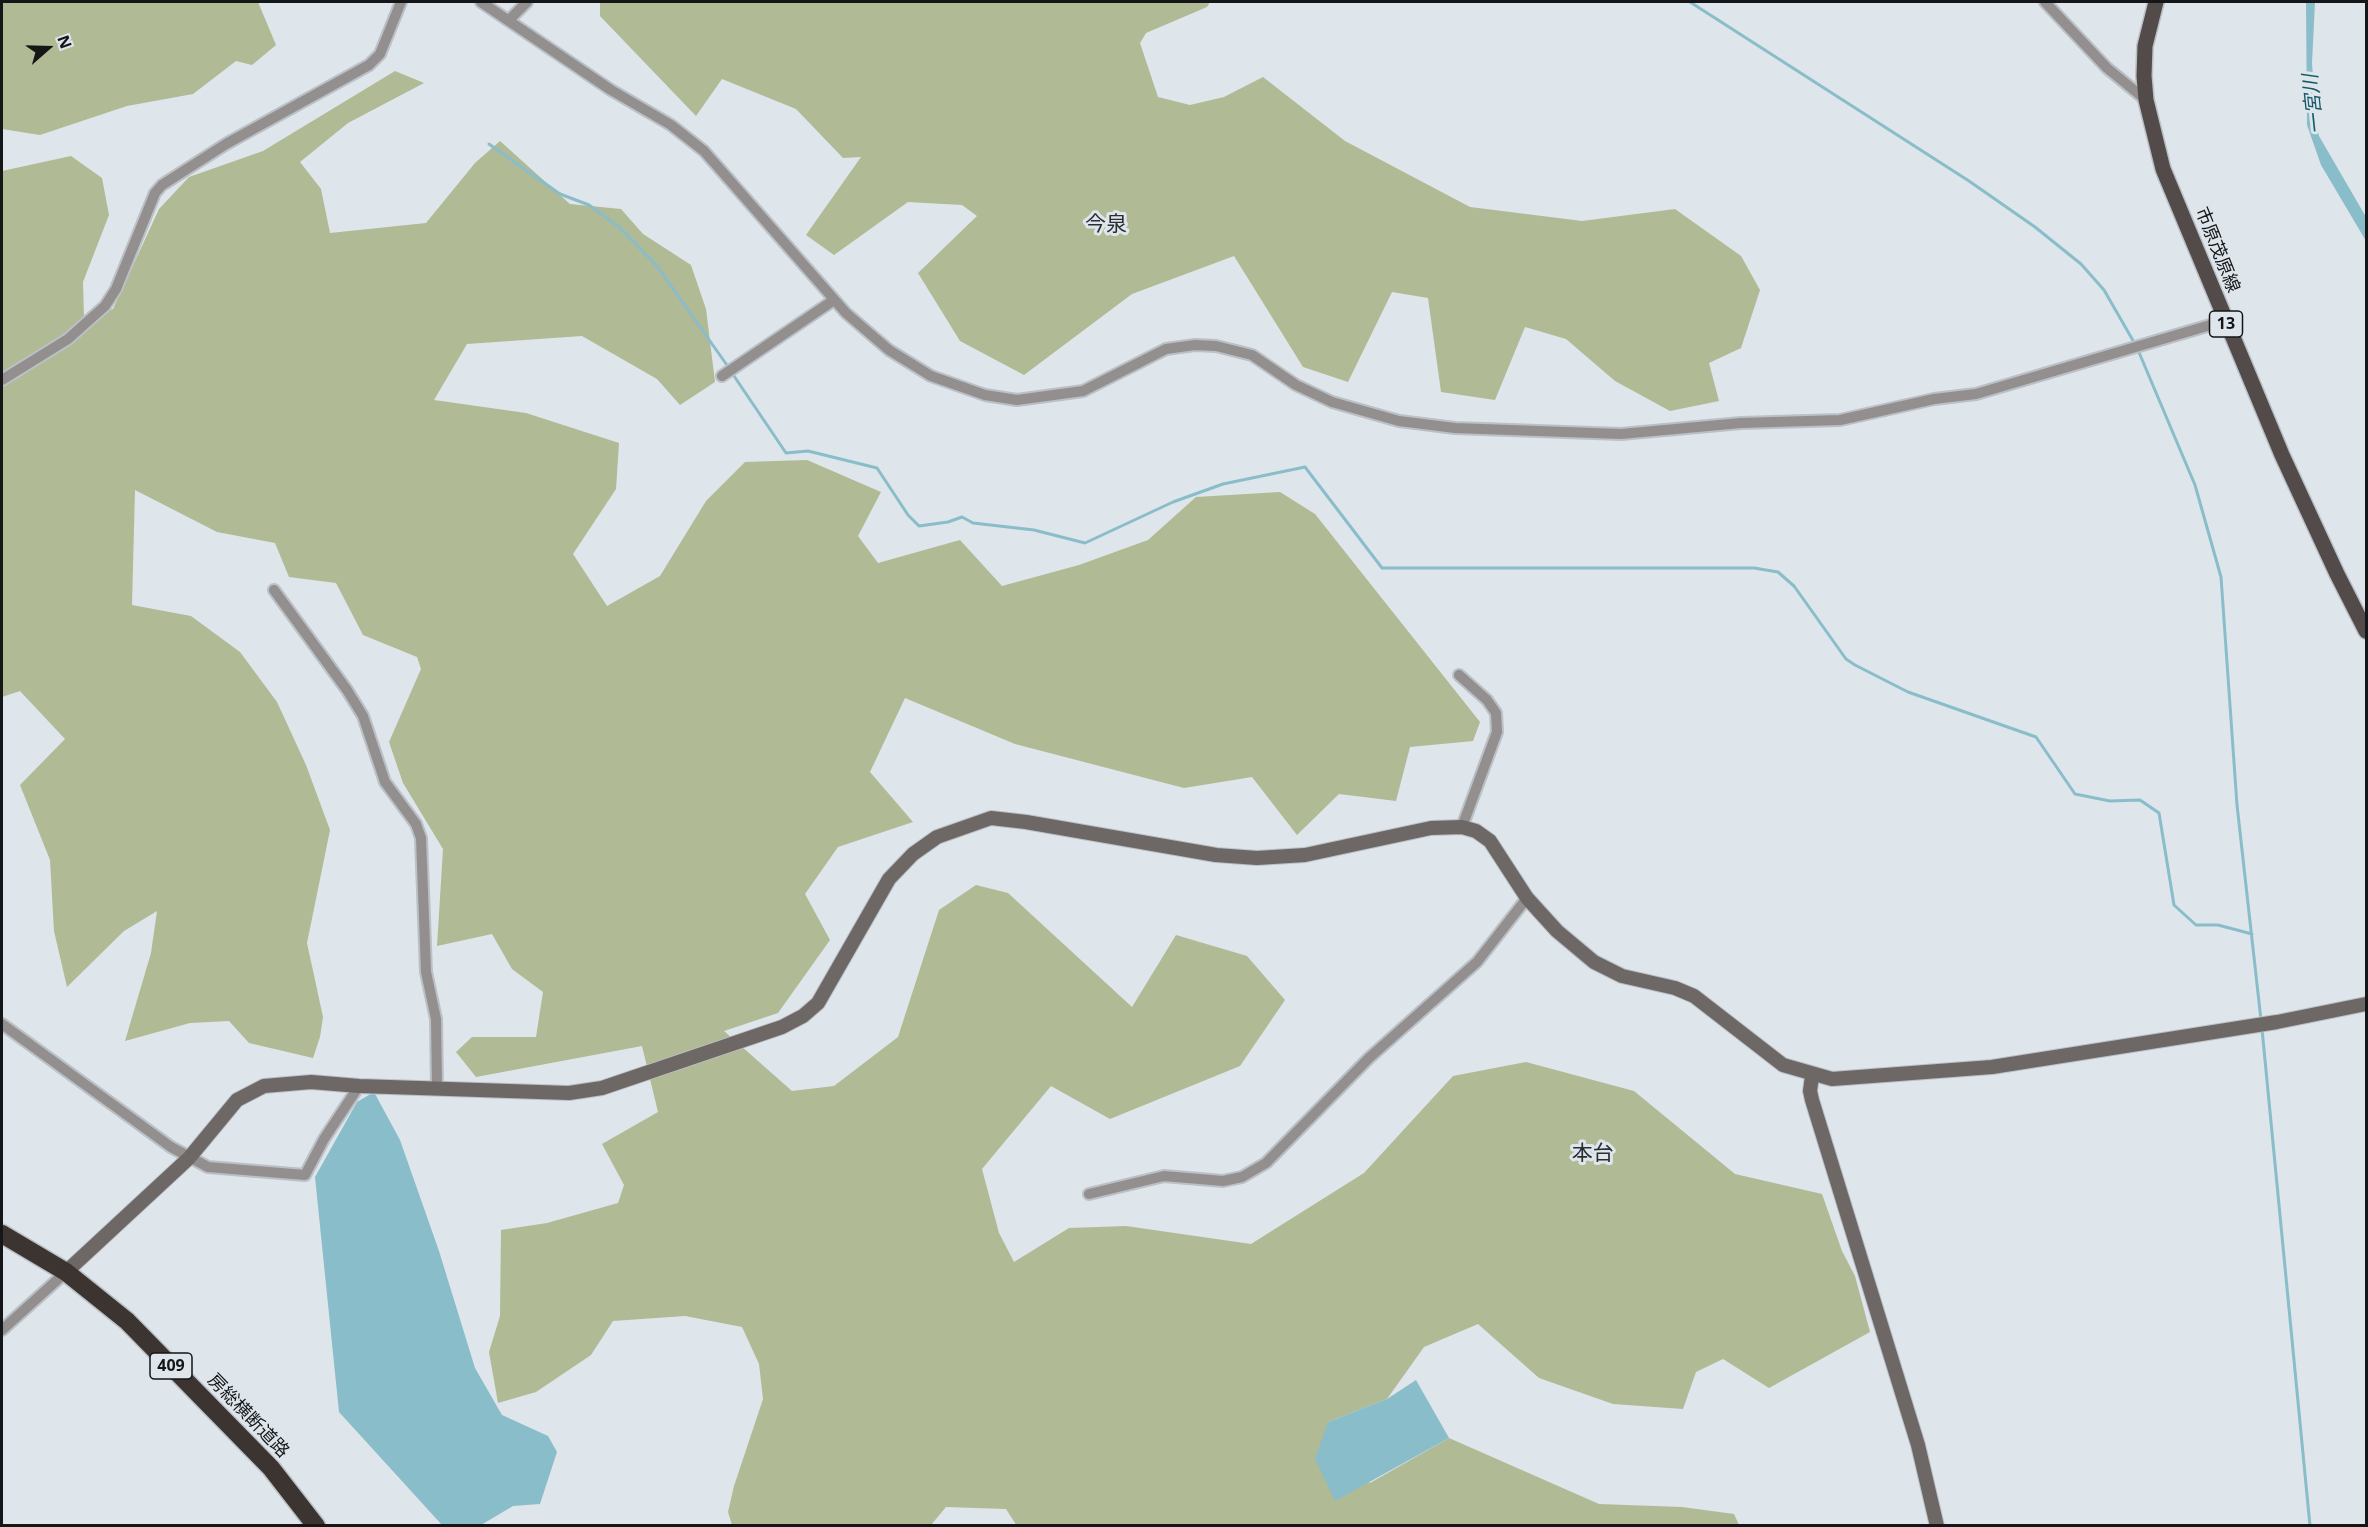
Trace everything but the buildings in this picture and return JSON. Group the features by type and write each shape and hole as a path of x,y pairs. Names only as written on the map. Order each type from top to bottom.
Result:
{"highway":[{"name":"房総横断道路","path":"2,1234 66,1272 127,1321 271,1468 316,1526"}],"main road":[{"name":"市原茂原線","path":"2156,2 2145,46 2146,100 2163,169 2224,321 2282,455 2337,574 2367,631"}],"street":[{"path":"2,380 68,339 105,306 116,290 155,193 162,185 226,144 369,65 380,54 401,2"},
{"path":"481,2 510,19 602,84 671,125 704,151 834,300 865,331 900,358 949,384 985,395 1017,400 1083,391 1166,349 1195,345 1224,348 1252,356 1296,384 1332,402 1400,421 1455,428 1621,434 1741,423 1840,420 1934,399 1976,394 2125,348 2151,344 2224,321"},
{"path":"510,19 527,2"},
{"path":"2045,2 2107,68 2146,100"},
{"path":"722,376 834,300"},
{"path":"274,590 347,690 363,716 385,782 417,824 421,838 426,972 436,1018 437,1088"},
{"path":"1459,675 1487,700 1496,712 1497,732 1462,827"},
{"path":"2,1330 189,1158 237,1100 264,1086 311,1082 359,1086 568,1093 602,1088 782,1027 803,1016 818,1003 889,879 914,854 937,837 991,818 1215,855 1257,858 1305,855 1431,828 1462,827 1476,831 1490,840 1527,898 1557,931 1594,962 1622,976 1675,988 1694,996 1765,1054 1783,1065 1812,1076 1832,1080 1963,1071 2277,1022 2367,1004"},
{"path":"1089,1194 1164,1176 1222,1182 1242,1177 1266,1163 1369,1058 1477,962 1527,898"},
{"path":"2,1024 189,1158 208,1167 305,1175 324,1140 359,1086"},
{"path":"1812,1076 1809,1091 1917,1444 1937,1526"}],"green space":[{"path":"2,2 258,2 276,45 252,65 236,61 193,94 127,106 40,135 2,129"},
{"path":"600,2 1210,2 1207,7 1146,33 1140,43 1158,97 1190,105 1224,97 1263,77 1345,141 1470,207 1582,221 1675,209 1741,256 1760,290 1741,348 1709,363 1719,401 1670,411 1615,381 1566,339 1525,327 1495,400 1441,392 1428,298 1392,292 1348,382 1303,367 1234,256 1132,294 1024,375 960,341 918,273 977,216 962,205 908,202 834,255 806,235 861,157 843,158 796,109 722,79 696,116 600,16"},
{"path":"395,71 424,83 348,123 300,162 321,189 330,233 426,223 475,163 500,141 570,204 621,209 643,234 691,265 706,309 715,382 680,405 657,379 582,336 467,344 434,400 526,413 619,443 616,489 573,554 607,606 660,576 706,501 745,462 807,460 881,492 858,536 878,563 960,540 1002,586 1079,565 1148,540 1196,497 1280,492 1315,514 1480,722 1473,741 1410,747 1396,801 1339,794 1297,835 1252,777 1184,788 1015,744 905,698 870,772 913,822 838,847 805,894 830,940 778,1013 724,1031 792,1091 834,1086 898,1037 939,910 976,885 1008,893 1132,1007 1176,935 1247,956 1285,1000 1240,1066 1110,1119 1051,1086 982,1169 999,1233 1014,1262 1069,1228 1126,1226 1251,1244 1364,1173 1453,1076 1526,1062 1634,1091 1735,1174 1822,1194 1842,1251 1855,1276 1870,1332 1769,1388 1723,1359 1696,1372 1683,1409 1613,1404 1539,1378 1478,1324 1424,1347 1387,1399 1328,1422 1370,1483 1449,1438 1599,1504 1682,1507 1734,1514 1739,1525 1017,1526 1006,1509 946,1507 931,1525 732,1525 728,1512 734,1486 763,1399 759,1364 742,1327 685,1316 613,1321 591,1355 536,1392 498,1403 489,1352 500,1316 501,1230 547,1223 618,1203 624,1185 602,1144 658,1112 642,1046 476,1077 456,1052 472,1037 536,1037 543,992 512,969 492,934 437,946 443,849 403,783 389,742 421,669 417,657 363,635 336,583 289,577 275,543 217,532 135,490 132,605 191,616 240,652 277,702 306,765 330,830 307,943 323,1017 320,1037 313,1058 249,1043 229,1021 190,1023 125,1041 151,953 157,911 124,931 67,987 54,931 50,860 20,785 65,739 20,691 2,697 2,171 71,156 102,178 109,215 83,282 84,318 113,309 159,209 189,177 263,151"}],"water":[{"name":"一宮川","path":"2306,2 2315,2 2312,63 2319,136 2366,217 2366,241 2321,165 2307,125"},
{"path":"374,1092 400,1140 439,1251 475,1368 502,1415 548,1436 557,1452 540,1504 513,1506 481,1525 442,1525 339,1412 315,1177 357,1102"},
{"path":"1416,1380 1449,1438 1335,1501 1315,1459 1328,1422 1387,1399"}],"waterway":[{"path":"1690,2 1969,181 2035,227 2081,264 2104,290 2135,344"},
{"path":"489,144 560,194 589,205 619,227 657,266 729,368"},
{"path":"2138,350 2195,485 2221,577 2237,805 2261,1020"},
{"path":"732,373 786,453 808,451 877,468 908,515 919,526 948,522 962,517 973,523 1034,530 1085,543 1173,502 1223,484 1305,467 1382,568 1754,568 1778,572 1794,586 1846,659 1855,665 1908,692 2036,737 2075,794 2110,801 2140,800 2159,813 2174,905 2196,925 2218,925 2252,934"},
{"path":"2262,1029 2310,1526"}],"district":[{"name":"今泉","path":"1106,225"},
{"name":"本台","path":"1593,1154"}]}
